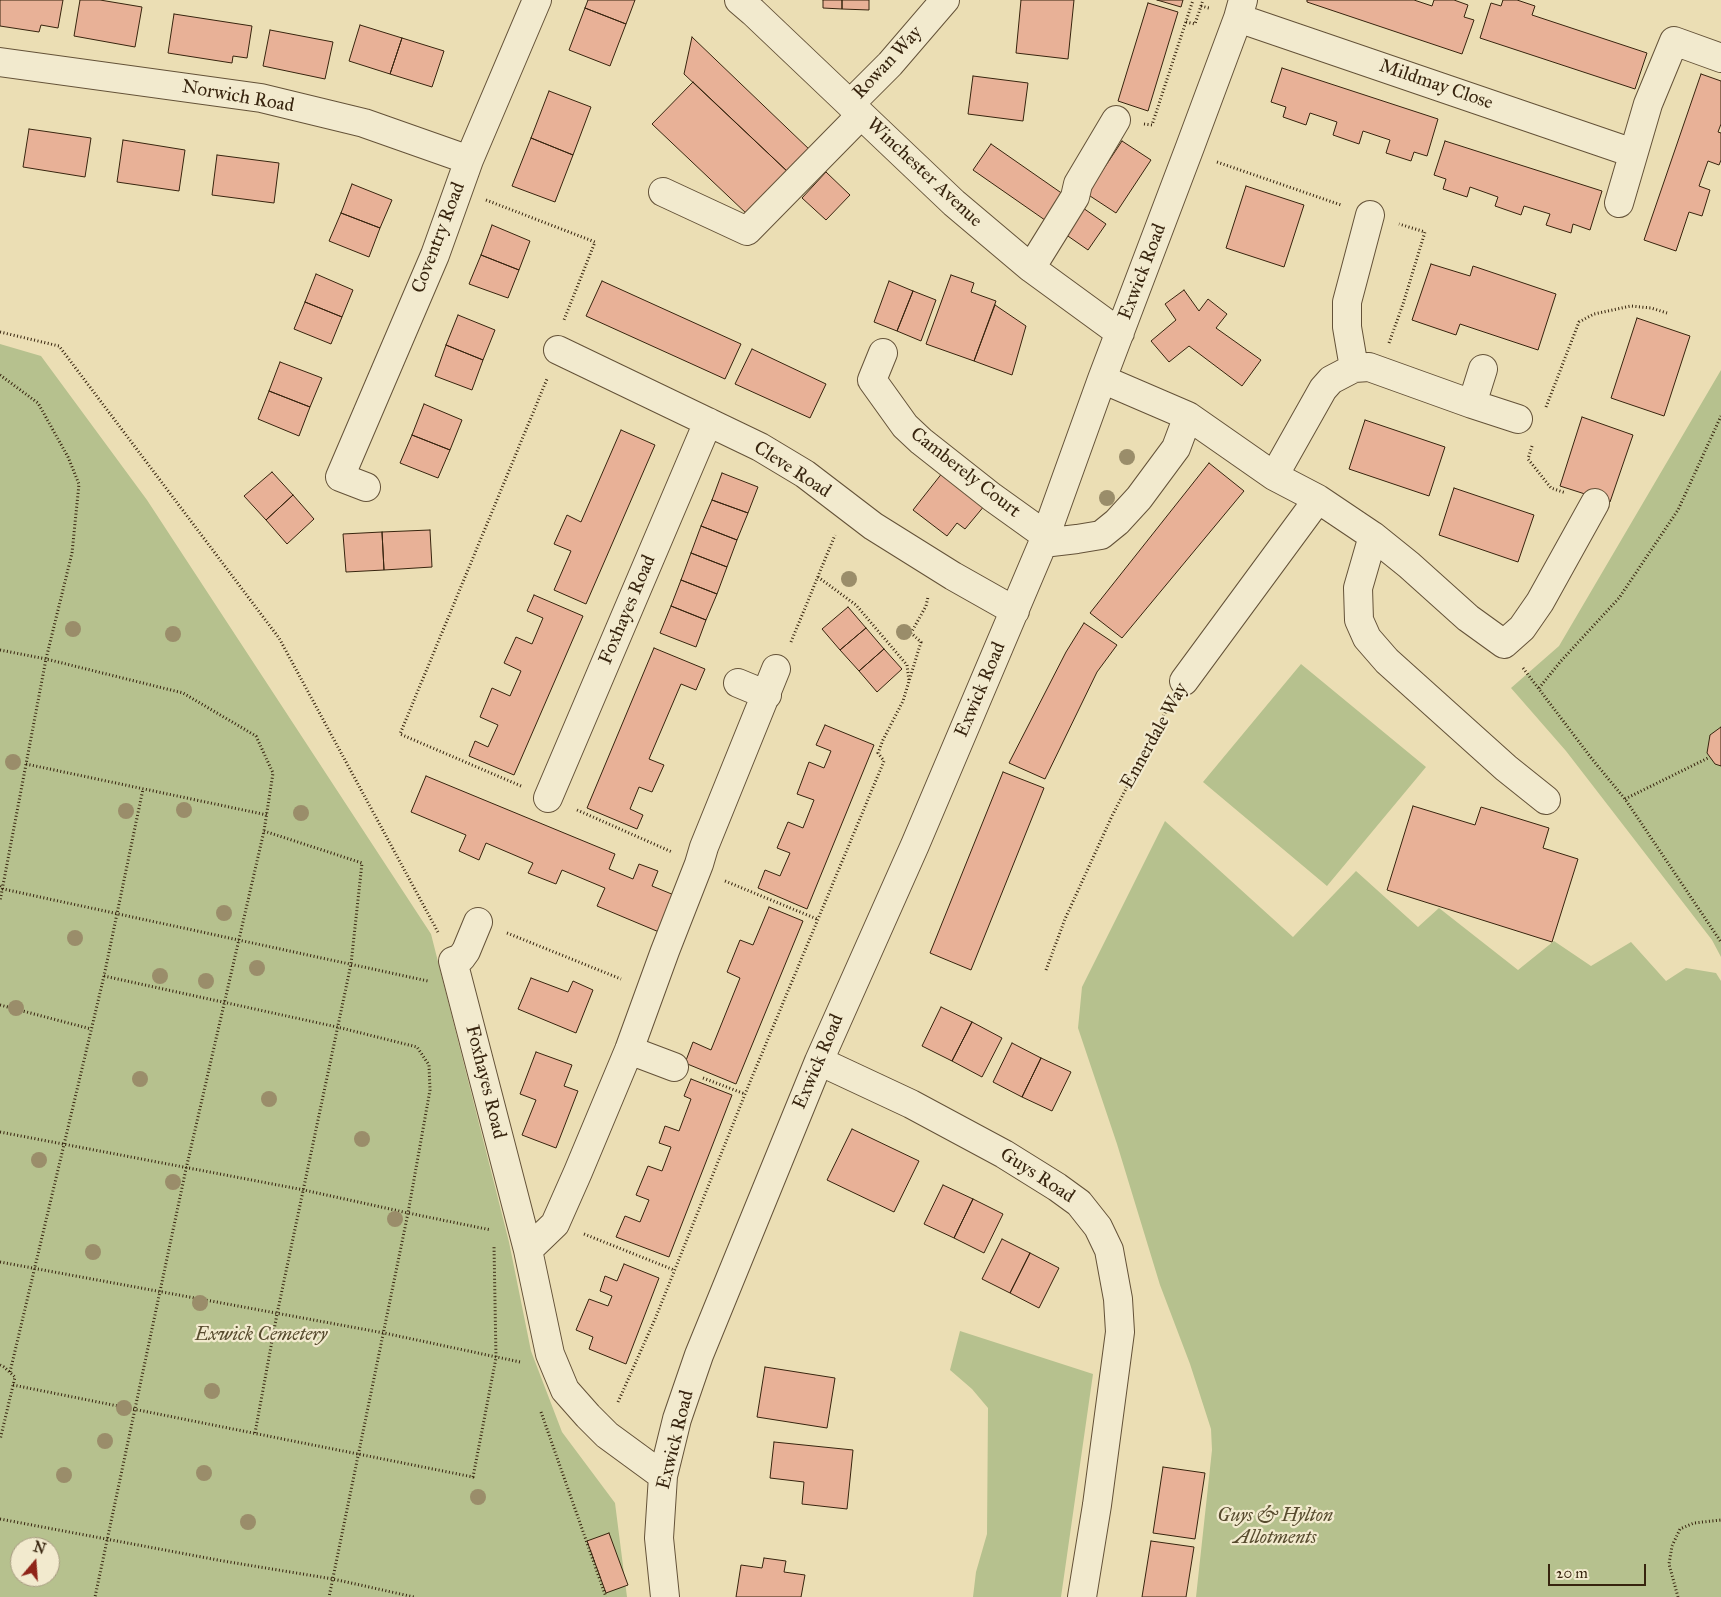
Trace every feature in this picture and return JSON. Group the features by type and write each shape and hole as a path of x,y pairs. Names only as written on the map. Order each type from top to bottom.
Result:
{"street":[{"name":"Coventry Road","path":"366,487 330,473 435,255 469,160 537,0"},
{"name":"Winchester Avenue","path":"739,0 754,12 954,203 1030,268 1120,333"},
{"name":"Rowan Way","path":"663,192 747,231 856,109 890,64 945,0"},
{"name":"Mildmay Close","path":"1240,9 1633,153"},
{"name":"Exwick Road","path":"665,1597 659,1538 664,1476 678,1419 699,1355 819,1061 915,845 1044,539 1240,9"},
{"path":"1619,203 1648,104 1674,41 1721,58"},
{"name":"Norwich Road","path":"0,62 262,98 364,123 469,160"},
{"path":"1030,268 1074,197 1078,184 1116,120"},
{"path":"1354,368 1347,327 1347,302 1370,216"},
{"name":"Cleve Road","path":"558,350 760,447 785,461 873,526 953,576 1015,610"},
{"name":"Camberely Court","path":"883,353 872,380 905,426 921,441 1044,539"},
{"path":"1274,476 1323,389 1341,373 1354,368 1369,368 1472,404 1526,428"},
{"path":"1472,404 1484,369"},
{"path":"1102,379 1188,416 1274,476 1318,499 1373,536 1409,564 1468,618 1504,644 1522,628 1540,602 1595,503"},
{"path":"1044,539 1077,539 1101,534 1117,522 1139,498 1176,448 1188,416"},
{"name":"Foxhayes Road","path":"548,798 708,422"},
{"name":"Ennerdale Way","path":"1184,681 1318,499"},
{"path":"1373,536 1358,588 1359,620 1367,638 1387,661 1506,768 1546,800"},
{"path":"528,1250 555,1224 629,1050 704,847 776,669"},
{"path":"738,683 767,695"},
{"path":"453,961 461,958 466,951 478,922"},
{"name":"Foxhayes Road","path":"453,961 462,989 528,1250 550,1354 565,1390 607,1435 664,1476"},
{"path":"629,1050 674,1067"},
{"name":"Guys Road","path":"819,1061 912,1104 1004,1154 1079,1203 1098,1227 1109,1250 1118,1299 1120,1332 1097,1504 1082,1597"}],"path":[{"path":"1116,120 1152,125 1193,0"},
{"path":"1186,22 1195,24 1203,0"},
{"path":"458,188 596,242 558,335 558,350"},
{"path":"1545,410 1579,322 1594,314 1631,306 1652,308 1667,313"},
{"path":"0,332 59,346 280,638 453,961"},
{"path":"0,375 38,403 68,457 79,484 72,553 46,659 0,901"},
{"path":"543,390 400,734 699,864 720,879 817,919"},
{"path":"1721,416 1678,510 1619,598 1539,688 1592,759 1625,799 1721,942"},
{"path":"1526,428 1528,459 1551,488 1595,503"},
{"path":"776,669 785,654 830,545"},
{"path":"818,577 856,605 907,665 909,682"},
{"path":"617,1405 655,1319 745,1094 884,760 878,754 882,740 903,700 920,642 911,633 926,606"},
{"path":"0,650 46,659 183,693 256,736 273,773 264,831 226,1003 186,1169 95,1597"},
{"name":"Ennerdale Way","path":"1046,970 1065,919 1112,816 1168,706 1184,681"},
{"path":"1625,799 1708,758"},
{"path":"26,764 267,815"},
{"path":"10,1372 104,976 143,789"},
{"path":"255,1433 277,1314 351,964 362,863 264,831"},
{"path":"1,888 462,989"},
{"path":"478,922 650,991"},
{"path":"104,976 416,1046 428,1065 430,1090 408,1213 360,1454 329,1597"},
{"path":"0,1005 91,1029"},
{"path":"674,1067 745,1094"},
{"path":"0,1132 304,1190 493,1230"},
{"path":"582,1233 674,1270"},
{"path":"13,1385 473,1477 496,1358 493,1240"},
{"path":"0,1262 384,1334 525,1363"},
{"path":"0,1365 15,1377 0,1440"},
{"path":"541,1410 606,1597"},
{"path":"0,1519 223,1562 332,1580 414,1597"},
{"path":"1678,1597 1669,1564 1672,1546 1680,1529 1694,1523 1721,1520"}],"green space":[{"name":"Exwick Cemetery","path":"0,344 41,356 147,500 431,934 509,1242 531,1351 562,1432 615,1503 627,1597 0,1597"},
{"path":"1721,370 1721,957 1712,940 1566,751 1511,688 1559,646"},
{"path":"1301,664 1426,767 1327,886 1203,782"},
{"name":"Guys & Hylton Allotments","path":"1165,821 1293,937 1356,871 1418,927 1439,908 1518,970 1554,941 1591,966 1631,942 1666,981 1686,968 1716,973 1721,981 1721,1597 1196,1597 1212,1450 1211,1429 1190,1364 1160,1285 1117,1144 1078,1028 1082,987"},
{"path":"960,1331 1093,1374 1061,1597 973,1597 976,1572 987,1534 988,1408 972,1389 950,1370"}],"building":[{"path":"0,0 63,0 58,28 41,25 39,32 0,26"},
{"path":"80,0 100,0 142,7 135,47 74,36"},
{"path":"588,0 635,0 626,24 585,8"},
{"path":"823,0 842,0 842,9 823,8"},
{"path":"842,0 869,0 869,10 842,9"},
{"path":"1021,0 1074,0 1068,59 1016,53"},
{"path":"1157,0 1183,0 1181,7"},
{"path":"1307,0 1414,0 1432,6 1434,0 1454,0 1468,5 1464,17 1474,20 1462,54 1307,2"},
{"path":"1503,0 1517,0 1535,6 1532,15 1647,53 1635,89 1480,38 1491,3 1501,6"},
{"path":"1148,3 1178,12 1148,111 1118,101"},
{"path":"585,8 626,24 610,66 569,50"},
{"path":"174,14 252,26 247,58 233,56 232,63 168,53"},
{"path":"360,25 402,38 390,74 349,61"},
{"path":"270,30 333,42 325,79 263,66"},
{"path":"692,37 811,151 789,173 684,74"},
{"path":"402,38 444,51 432,87 390,74"},
{"path":"1282,68 1438,119 1427,156 1414,152 1411,161 1386,153 1390,140 1363,131 1359,144 1333,135 1337,122 1310,113 1306,125 1283,117 1286,107 1271,102"},
{"path":"1701,74 1721,81 1721,124 1718,132 1721,133 1721,160 1719,165 1708,161 1699,186 1710,190 1702,216 1689,212 1676,251 1644,240"},
{"path":"973,76 1028,83 1023,121 968,114"},
{"path":"693,82 789,173 748,215 652,124"},
{"path":"549,91 591,107 573,155 531,138"},
{"path":"29,129 91,138 85,177 23,167"},
{"path":"531,138 573,155 555,202 512,186"},
{"path":"123,140 185,150 179,191 117,182"},
{"path":"1122,141 1151,160 1116,213 1087,194"},
{"path":"1445,141 1602,191 1590,230 1573,224 1571,233 1546,225 1550,214 1524,206 1521,215 1495,206 1498,197 1470,187 1467,197 1443,189 1446,179 1434,175"},
{"path":"991,144 1106,224 1088,250 973,170"},
{"path":"217,155 279,163 274,203 212,195"},
{"path":"826,172 850,195 826,220 802,198"},
{"path":"352,184 392,200 380,228 341,213"},
{"path":"1246,186 1304,205 1284,267 1226,248"},
{"path":"341,213 380,228 369,257 329,241"},
{"path":"492,225 530,241 519,270 481,255"},
{"path":"481,255 519,270 508,298 469,284"},
{"path":"1431,264 1470,276 1473,266 1556,294 1538,350 1460,324 1456,335 1412,320"},
{"path":"316,274 353,290 342,317 305,302"},
{"path":"951,275 974,283 971,292 996,301 974,361 926,344"},
{"path":"602,281 741,344 725,379 586,316"},
{"path":"889,281 913,291 897,331 874,322"},
{"path":"1184,290 1199,311 1208,299 1227,314 1216,328 1261,360 1242,386 1189,346 1169,362 1151,341 1176,320 1165,304"},
{"path":"913,291 936,300 921,341 897,331"},
{"path":"305,302 342,317 331,344 294,329"},
{"path":"995,305 1026,326 1012,375 974,361"},
{"path":"458,315 495,330 483,360 446,345"},
{"path":"1637,318 1690,336 1664,416 1611,398"},
{"path":"446,345 483,360 472,390 435,376"},
{"path":"752,349 826,384 810,418 735,384"},
{"path":"280,362 322,378 310,407 269,391"},
{"path":"269,391 310,407 299,436 258,419"},
{"path":"424,404 462,420 450,450 412,435"},
{"path":"1582,417 1633,435 1610,502 1560,486"},
{"path":"1365,420 1445,447 1429,496 1349,469"},
{"path":"621,430 655,445 586,604 554,590 571,551 554,544 567,515 581,522"},
{"path":"412,435 450,450 438,478 400,463"},
{"path":"1209,463 1244,491 1122,638 1090,613"},
{"path":"272,472 293,495 266,520 244,496"},
{"path":"943,472 985,505 965,529 957,523 947,536 913,510"},
{"path":"722,473 758,487 748,513 712,500"},
{"path":"1454,488 1534,515 1518,562 1439,535"},
{"path":"293,495 314,519 287,544 266,520"},
{"path":"712,500 748,513 737,540 701,526"},
{"path":"701,526 737,540 727,567 691,553"},
{"path":"430,530 432,567 384,570 382,532"},
{"path":"382,532 384,570 346,572 343,534"},
{"path":"691,553 727,567 717,594 681,580"},
{"path":"681,580 717,594 706,620 671,606"},
{"path":"534,595 583,616 514,775 469,756 475,741 488,747 498,725 480,717 492,688 510,696 521,671 504,663 516,637 532,644 543,618 527,611"},
{"path":"671,606 706,620 696,647 660,633"},
{"path":"848,607 866,628 840,650 822,629"},
{"path":"1084,623 1117,645 1097,672 1045,779 1009,763 1066,652"},
{"path":"866,628 884,649 859,671 840,650"},
{"path":"654,648 705,669 696,690 681,684 649,759 664,765 652,792 639,787 630,809 643,815 637,829 587,808"},
{"path":"884,649 902,669 877,692 859,671"},
{"path":"825,725 874,745 807,909 758,888 765,870 780,876 790,853 777,848 788,822 803,828 814,800 797,794 809,762 824,768 831,751 816,745"},
{"path":"1721,727 1721,766 1715,764 1707,753 1710,735"},
{"path":"1003,772 1044,788 971,970 930,953"},
{"path":"426,776 615,854 609,869 633,879 639,864 658,871 652,886 674,895 659,932 597,906 605,888 562,870 556,884 528,873 533,863 486,843 479,860 459,851 466,835 411,812"},
{"path":"1413,806 1475,825 1481,807 1549,828 1543,848 1578,859 1552,942 1387,890"},
{"path":"769,907 803,921 736,1084 685,1063 693,1042 711,1050 740,978 727,972 740,940 753,945"},
{"path":"531,978 568,992 573,981 593,990 576,1033 518,1009"},
{"path":"941,1007 972,1022 952,1061 922,1046"},
{"path":"972,1022 1002,1038 982,1077 952,1061"},
{"path":"1012,1043 1041,1058 1022,1097 993,1082"},
{"path":"536,1052 572,1065 564,1086 578,1091 556,1148 522,1135 536,1100 520,1094"},
{"path":"1041,1058 1071,1072 1052,1111 1022,1097"},
{"path":"691,1079 732,1095 669,1257 616,1237 625,1216 640,1222 649,1200 636,1195 648,1166 662,1171 671,1147 659,1143 665,1126 679,1131 691,1099 684,1096"},
{"path":"852,1129 919,1161 894,1212 827,1180"},
{"path":"943,1185 973,1199 954,1238 924,1224"},
{"path":"973,1199 1003,1214 984,1253 954,1238"},
{"path":"1002,1239 1030,1253 1010,1293 982,1279"},
{"path":"1030,1253 1059,1268 1039,1308 1010,1293"},
{"path":"624,1264 659,1278 626,1364 589,1349 593,1337 576,1330 589,1299 608,1306 612,1296 600,1291 605,1276 617,1281"},
{"path":"765,1367 835,1378 827,1428 757,1417"},
{"path":"774,1442 853,1450 847,1509 802,1504 804,1482 770,1478"},
{"path":"1163,1467 1205,1473 1195,1539 1153,1533"},
{"path":"609,1533 628,1585 606,1593 587,1541"},
{"path":"1151,1541 1194,1547 1186,1597 1142,1597"},
{"path":"764,1558 786,1561 784,1572 805,1575 801,1597 736,1597 741,1565 762,1568"}]}
